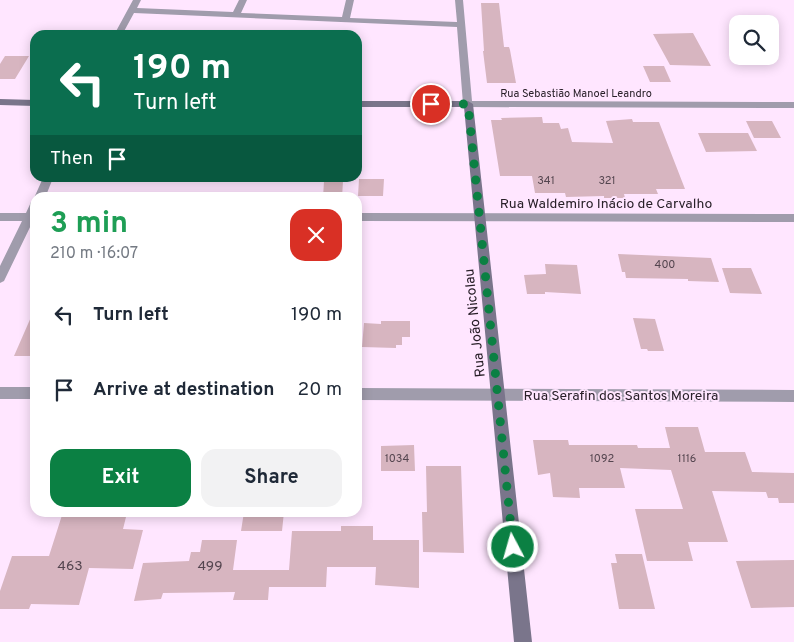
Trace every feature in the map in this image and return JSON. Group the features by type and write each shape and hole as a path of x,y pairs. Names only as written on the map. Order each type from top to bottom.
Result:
{"street":[{"path":"121,30 137,0"},
{"path":"236,15 243,0"},
{"path":"345,20 350,0"},
{"name":"Rua João Nicolau","path":"459,0 479,218 523,642"},
{"path":"131,10 460,25"},
{"path":"0,102 30,103"},
{"name":"Rua Sebastião Manoel Leandro","path":"362,104 794,105"},
{"path":"0,217 30,217"},
{"name":"Rua Waldemiro Inácio de Carvalho","path":"362,217 794,218"},
{"path":"0,278 30,221"},
{"path":"0,393 30,393"},
{"name":"Rua Serafin dos Santos Moreira","path":"362,394 794,396"}],"building":[{"path":"481,3 499,3 504,47 509,47 510,50 516,83 487,83 483,51"},
{"path":"693,33 711,66 670,65 653,34"},
{"path":"5,56 29,56 15,79 0,79 0,64"},
{"path":"643,66 664,66 671,82 650,82"},
{"path":"542,117 543,123 559,123 561,129 568,128 572,142 613,143 606,121 632,119 633,122 659,122 685,189 656,189 658,194 624,194 625,198 604,198 604,196 566,197 565,193 535,193 532,176 500,176 491,120"},
{"path":"746,121 772,121 781,138 754,138"},
{"path":"698,133 748,133 757,151 706,152"},
{"path":"362,179 384,179 383,196 362,196 362,192 358,192 359,182 362,182"},
{"path":"324,182 343,182 342,192 323,192"},
{"path":"618,254 711,258 719,282 688,281 688,279 626,278 625,272 622,272"},
{"path":"545,264 577,265 581,294 545,292 545,294 527,294 524,275 546,274"},
{"path":"722,268 751,268 762,294 730,293"},
{"path":"633,318 655,319 664,351 641,349"},
{"path":"30,319 30,356 14,356"},
{"path":"381,321 410,321 410,337 402,337 402,345 396,345 396,348 362,347 364,323 381,324"},
{"path":"665,427 698,427 705,452 745,452 752,472 794,473 794,503 779,503 778,498 768,498 766,492 712,491 728,542 688,542 693,561 647,561 635,509 683,509 671,470 620,468 625,488 579,488 580,498 553,497 550,473 538,475 533,440 568,440 569,445 637,445 638,448 670,448"},
{"path":"414,445 415,471 381,471 381,446"},
{"path":"426,466 461,466 464,553 423,552 422,512 427,512"},
{"path":"61,517 126,517 123,529 143,530 133,569 89,568 79,605 31,604 29,609 0,609 0,591 12,556 49,556"},
{"path":"243,517 283,517 282,531 241,531"},
{"path":"341,526 373,526 373,540 419,540 419,588 375,585 376,567 327,567 326,587 269,587 268,600 233,600 235,592 163,593 161,599 134,601 143,563 189,561 191,552 200,552 202,540 237,540 233,570 289,570 292,531 341,531"},
{"path":"615,554 642,554 655,609 619,609 611,563 617,563"},
{"path":"794,560 794,607 751,608 736,561"}],"route":[{"path":"431,104 468,104 513,547"}]}
